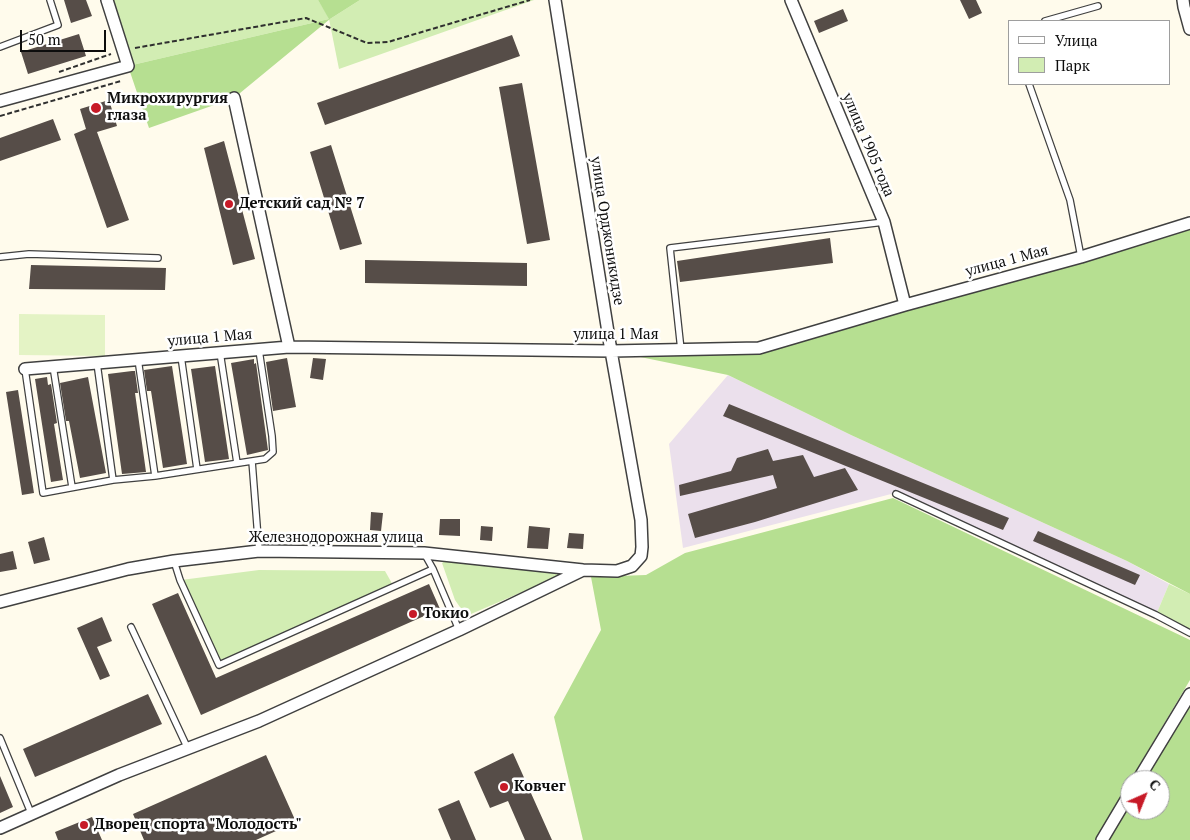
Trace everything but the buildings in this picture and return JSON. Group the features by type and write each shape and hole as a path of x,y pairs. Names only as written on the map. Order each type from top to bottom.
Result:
{"street":[{"path":"0,100 128,66 107,0"},
{"name":"улица Орджоникидзе","path":"555,0 611,351 641,520 641,556"},
{"name":"улица 1905 года","path":"791,0 884,222 906,305"},
{"path":"1183,0 1190,28"},
{"path":"234,98 289,347"},
{"name":"улица 1 Мая","path":"25,369 289,347 611,351 759,348 1190,223"},
{"name":"Железнодорожная улица","path":"0,602 128,569 174,561 259,551 424,553 583,570 617,571 632,566 641,556"},
{"path":"0,828 119,775 259,721 459,630 583,570"},
{"path":"1144,770 1190,694"},
{"path":"1102,840 1120,810"}],"lane":[{"path":"0,48 58,25 50,0"},
{"path":"1049,20 1098,6"},
{"path":"1029,85 1070,200 1081,256"},
{"path":"681,350 670,248 884,222"},
{"path":"0,257 29,254 158,258"},
{"path":"25,369 43,493 114,480 265,460 273,452 259,349"},
{"path":"220,352 237,463"},
{"path":"181,356 198,469"},
{"path":"138,359 155,476"},
{"path":"96,363 114,480"},
{"path":"53,366 72,487"},
{"path":"252,461 259,551"},
{"path":"896,494 1156,615 1190,633"},
{"path":"424,553 433,569 459,630"},
{"path":"174,561 180,580 219,665 433,569"},
{"path":"131,627 188,749"},
{"path":"0,738 32,813"}],"path":[{"path":"53,74 123,50 306,18 367,43 388,42 530,0"},
{"path":"0,116 121,82"}],"shaded area":[{"path":"728,375 851,435 1127,561 1169,584 1156,615 895,493 683,548 669,444"}],"green space":[{"path":"107,0 318,0 330,19 360,0 534,0 339,69 329,19 128,66"},
{"path":"318,0 360,0 330,19 234,98 149,128 128,66 329,19"},
{"path":"1190,223 1190,594 1127,561 851,435 728,375 611,351 759,348"},
{"path":"19,314 105,315 105,356 19,355"},
{"path":"893,498 1190,640 1190,680 1137,770 1120,770 1120,798 1095,840 583,840 554,717 601,630 591,577 646,575 685,553"},
{"path":"447,560 571,571 471,614 462,610 455,600 442,563"},
{"path":"259,570 385,571 394,587 219,665 181,580"},
{"path":"1169,584 1190,594 1190,633 1156,615"},
{"path":"1190,694 1190,840 1102,840 1120,810 1120,820 1170,820 1170,770 1144,770"}],"place":[{"name":"Микрохирургия глаза","path":"96,108"},
{"name":"Детский сад № 7","path":"229,204"},
{"name":"Токио","path":"413,614"},
{"name":"Ковчег","path":"504,787"},
{"name":"Дворец спорта \"Молодость\"","path":"84,825"}]}
